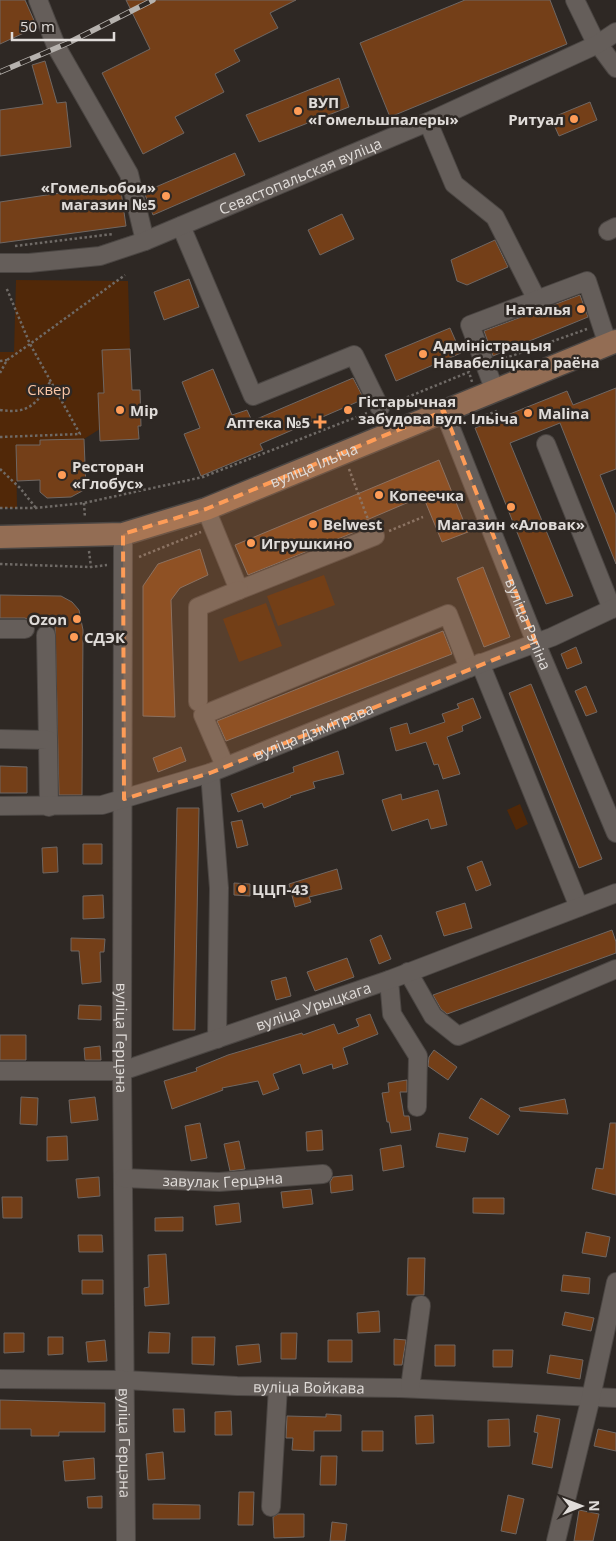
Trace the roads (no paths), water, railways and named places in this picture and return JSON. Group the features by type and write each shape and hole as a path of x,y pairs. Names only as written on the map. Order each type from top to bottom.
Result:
{"main road":[{"name":"вуліца Ільіча","path":"0,537 123,534 206,509 444,412 486,402 612,343"}],"street":[{"path":"38,0 57,48 129,174 143,234"},
{"path":"576,0 598,44 616,68"},
{"name":"Севастопальская вуліца","path":"0,263 29,263 100,256 143,234 182,226 428,122 598,44 616,32"},
{"path":"428,122 454,184 495,217 537,300"},
{"path":"182,226 253,396 354,355 380,408"},
{"path":"486,402 477,369 470,325 587,281 601,324 612,343"},
{"name":"вуліца Рэпіна","path":"444,412 536,643 616,833"},
{"path":"546,444 614,608"},
{"path":"206,509 239,590"},
{"name":"вуліца Герцэна","path":"123,534 122,1071 126,1541"},
{"path":"198,702 198,607 375,536"},
{"name":"вуліца Дзімітрава","path":"0,806 102,805 218,769 474,665 536,643 614,608"},
{"path":"217,1039 218,769 204,715 448,614 474,665 579,907"},
{"path":"0,629 25,628"},
{"path":"46,635 49,806"},
{"path":"0,739 48,740"},
{"name":"вуліца Урыцкага","path":"0,1071 122,1071 388,980 616,894"},
{"path":"408,972 433,1016 458,1036 616,969"},
{"path":"388,980 392,1014 418,1056 418,1108"},
{"name":"завулак Герцэна","path":"123,1178 219,1182 323,1174"},
{"path":"556,1541 591,1397 616,1282"},
{"path":"410,1388 421,1305"},
{"name":"вуліца Войкава","path":"0,1379 124,1380 278,1387 410,1388 616,1398"},
{"path":"271,1507 278,1387"}],"railway":[{"path":"0,72 68,43 153,0"}],"place":[{"name":"ВУП «Гомельшпалеры»","path":"298,111"},
{"name":"Ритуал","path":"574,119"},
{"name":"«Гомельобои» магазин №5","path":"166,196"},
{"name":"Наталья","path":"581,309"},
{"name":"Адміністрацыя Навабеліцкага раёна","path":"423,354"},
{"name":"Мір","path":"120,410"},
{"name":"Гістарычная забудова вул. Ільіча","path":"348,410"},
{"name":"Malina","path":"528,413"},
{"name":"Аптека №5","path":"320,422"},
{"name":"Ресторан «Глобус»","path":"62,475"},
{"name":"Копеечка","path":"379,495"},
{"name":"Магазин «Аловак»","path":"511,507"},
{"name":"Belwest","path":"313,524"},
{"name":"Игрушкино","path":"251,543"},
{"name":"Ozon","path":"77,619"},
{"name":"СДЭК","path":"74,637"},
{"name":"ЦЦП-43","path":"242,889"}],"park label":[{"name":"Сквер","path":"49,389"}]}
